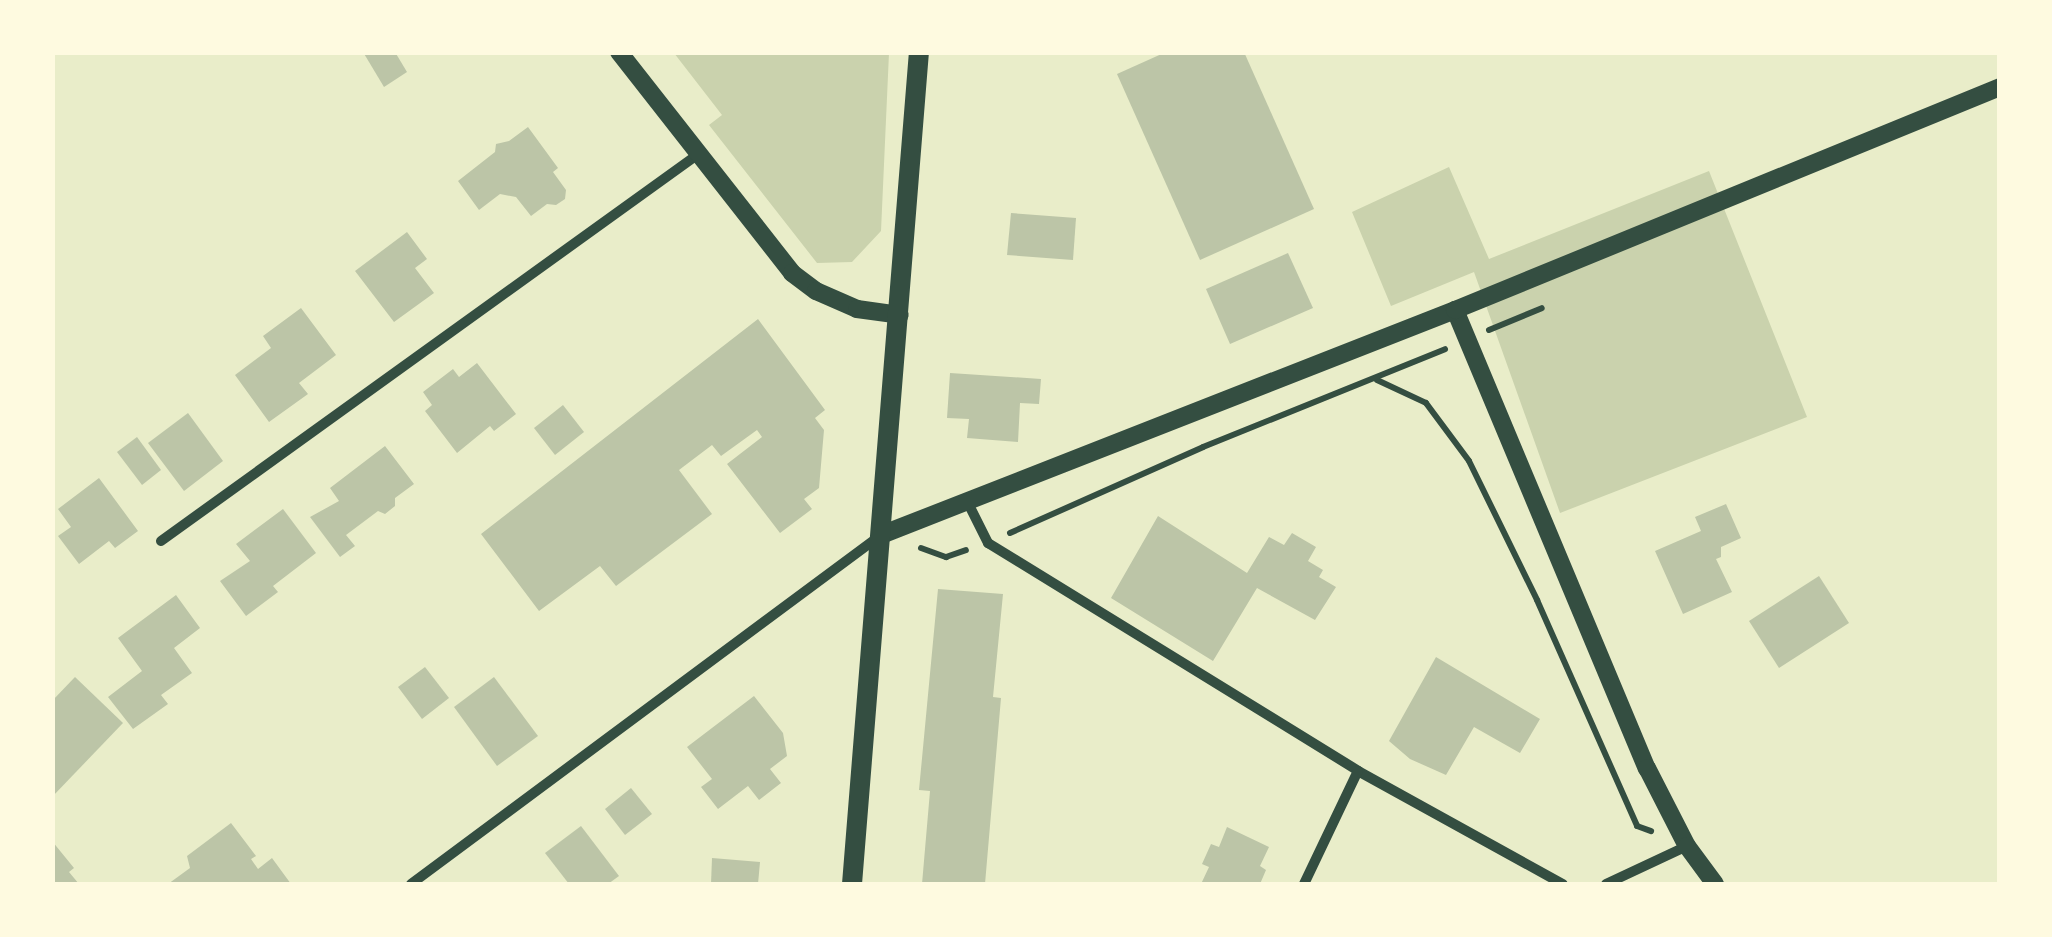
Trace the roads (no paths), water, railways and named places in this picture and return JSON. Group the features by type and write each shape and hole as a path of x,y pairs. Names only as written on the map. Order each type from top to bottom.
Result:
{"main road":[{"path":"852,884 918,52"}],"street":[{"path":"619,52 792,273 816,291 857,309 900,315"},
{"path":"411,884 882,535 1454,310 2000,87"},
{"path":"162,541 698,155"},
{"path":"1454,310 1647,768 1686,846 1715,884"},
{"path":"968,502 988,542 1358,771 1563,884"},
{"path":"1304,884 1358,771"},
{"path":"1606,884 1686,846"}]}
